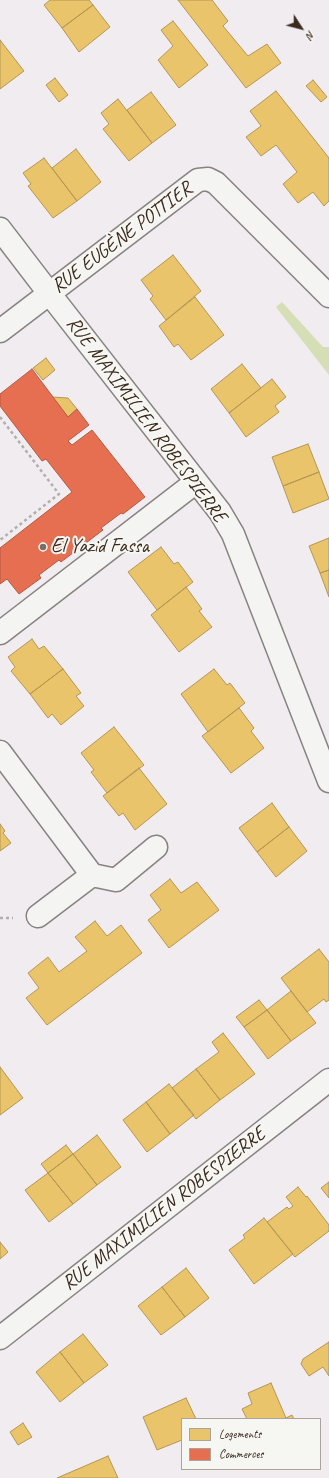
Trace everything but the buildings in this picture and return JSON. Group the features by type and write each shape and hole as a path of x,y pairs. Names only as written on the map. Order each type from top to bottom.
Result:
{"street":[{"name":"RUE EUGÈNE POTTIER","path":"0,331 198,180 208,179 216,183 329,296"},
{"name":"RUE MAXIMILIEN ROBESPIERRE","path":"0,229 220,512 233,534 329,781"},
{"path":"0,633 196,482"},
{"path":"0,752 92,875 116,880 156,847"},
{"path":"38,916 92,875"},
{"name":"RUE MAXIMILIEN ROBESPIERRE","path":"0,1338 329,1080"}],"path":[{"path":"0,417 59,494 0,540"}],"green space":[{"path":"282,302 323,347 329,347 329,375 276,307"}],"place":[{"name":"El Yazid Fassa","path":"43,547"}]}
